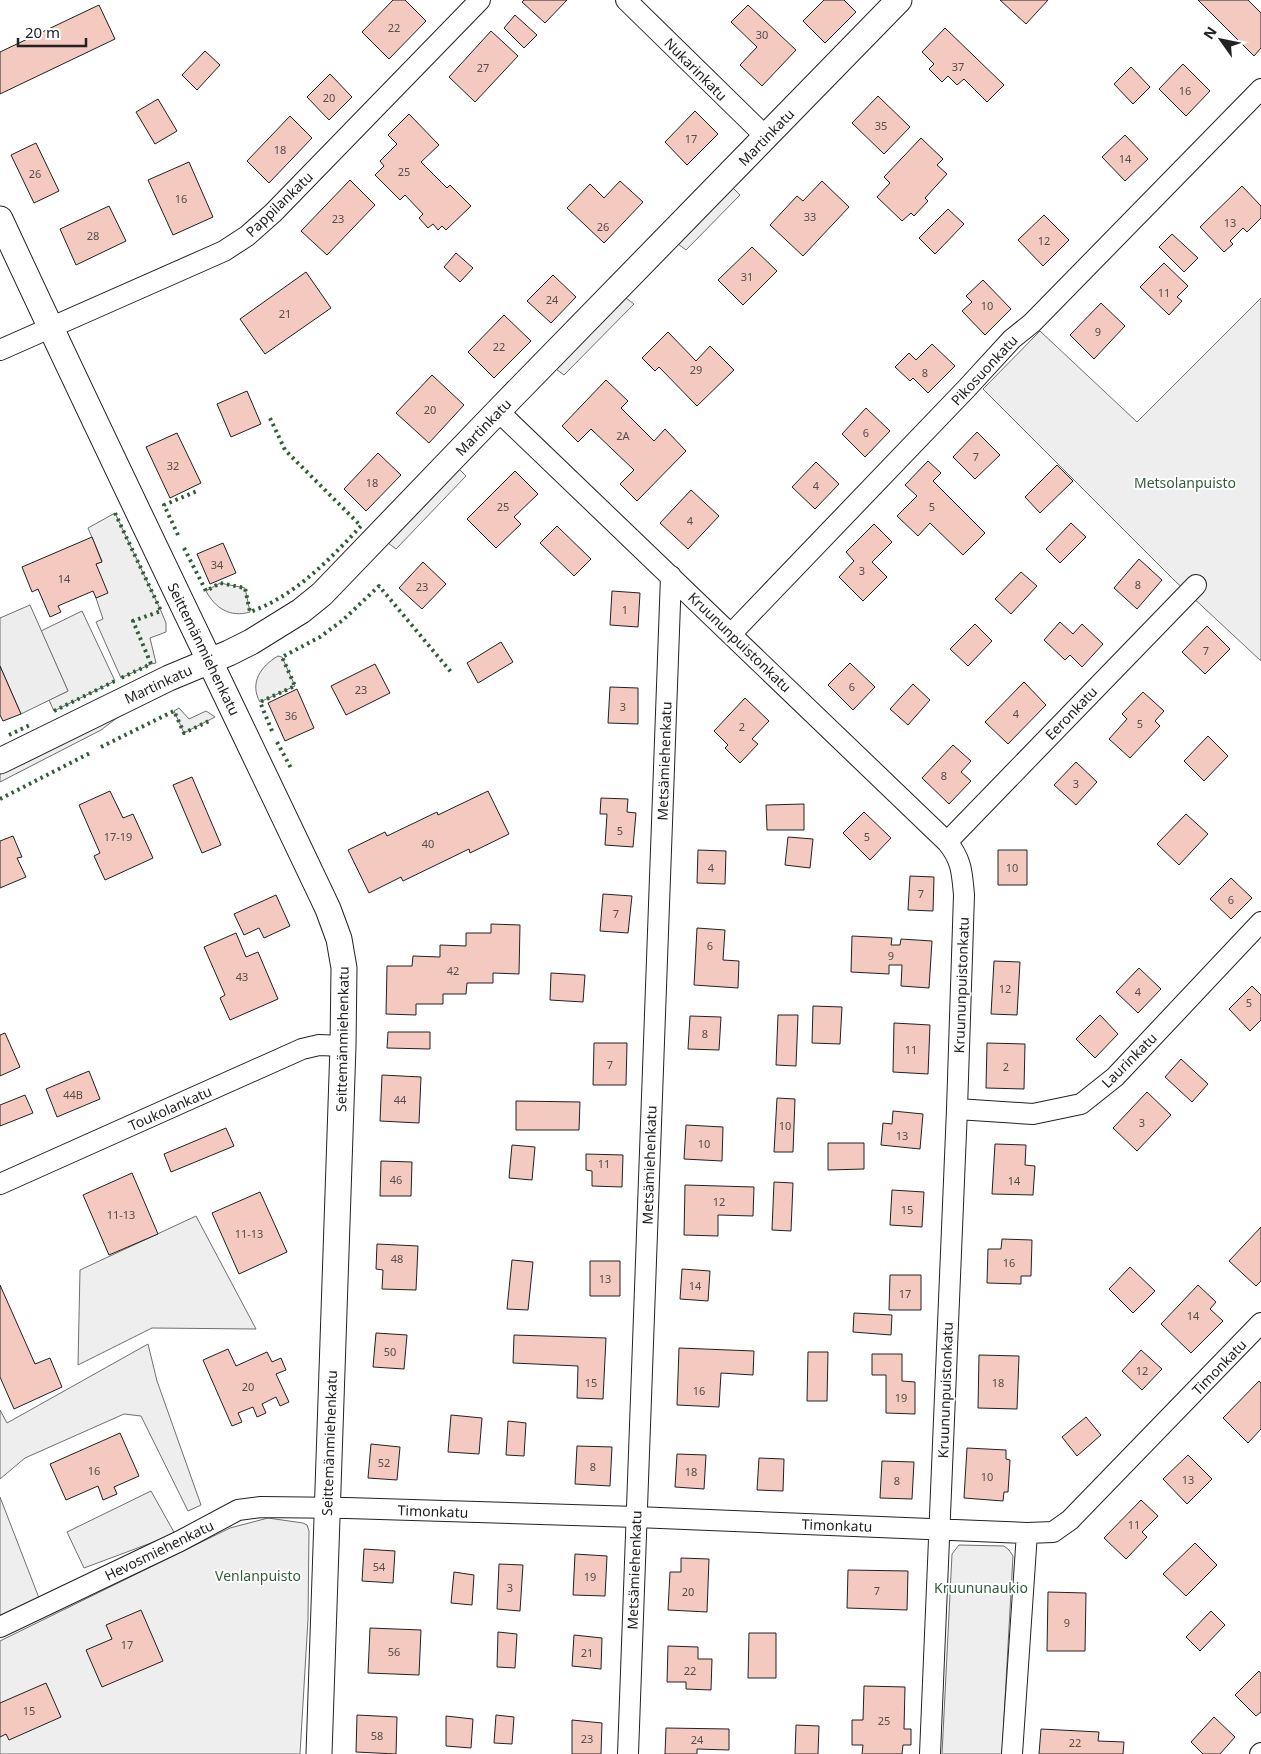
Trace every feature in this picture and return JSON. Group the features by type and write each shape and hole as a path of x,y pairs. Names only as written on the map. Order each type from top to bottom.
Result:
{"street":[{"name":"Pappilankatu","path":"0,350 224,251 247,236 273,213 480,0"},
{"name":"Nukarinkatu","path":"626,0 766,137"},
{"name":"Martinkatu","path":"0,761 169,678 268,633 322,594 900,0"},
{"name":"Pikosuonkatu","path":"732,633 967,388 1012,338 1032,323 1261,89"},
{"name":"Seittemänmiehenkatu","path":"0,219 50,328 328,909 339,939 344,968 343,1046 319,1754"},
{"name":"Kruununpuistonkatu","path":"498,411 732,633 947,842 956,853 962,867 964,895 957,1109 930,1754"},
{"name":"Metsämiehenkatu","path":"628,1754 671,576"},
{"name":"Eeronkatu","path":"947,842 1196,585"},
{"name":"Laurinkatu","path":"957,1109 1033,1114 1081,1104 1115,1077 1261,922"},
{"name":"Toukolankatu","path":"0,1184 302,1049 319,1045 343,1046"},
{"name":"Timonkatu","path":"327,1508 636,1516 1027,1533 1053,1532 1070,1520 1261,1323"},
{"name":"Hevosmiehenkatu","path":"0,1627 175,1543 238,1510 261,1507 327,1508"},
{"path":"1012,1754 1027,1533"}],"green space":[{"name":"Metsolanpuisto","path":"1261,298 1261,661 1174,580 983,389 1040,331 1137,422"},
{"path":"115,513 166,623 166,632 150,638 156,663 121,678 96,622 103,619 96,598 96,564 102,561 88,528"},
{"path":"220,583 245,588 250,612 236,614 219,607 206,591"},
{"path":"82,611 115,681 54,711 49,700 68,691 41,631"},
{"path":"278,656 282,657 295,686 260,702 256,688 258,676 266,665"},
{"path":"179,708 189,719 206,711 215,717 184,733 174,711"},
{"path":"196,1216 256,1329 152,1328 78,1365 80,1270"},
{"path":"148,1344 157,1381 201,1505 188,1511 141,1416 124,1414 25,1458 0,1479 0,1410 7,1423"},
{"path":"151,1491 175,1534 84,1568 67,1532"},
{"path":"0,1497 39,1598 0,1616"},
{"name":"Venlanpuisto","path":"268,1518 303,1523 307,1525 309,1531 308,1619 300,1754 0,1754 0,1641 230,1528"},
{"name":"Kruununaukio","path":"959,1545 1004,1546 1013,1556 1002,1754 942,1754 952,1554"}],"shaded area":[{"path":"733,188 740,195 686,250 678,244"},
{"path":"626,298 634,304 564,375 556,369"},
{"path":"459,469 466,476 396,549 388,543"},
{"path":"30,605 68,691 21,714 0,666 0,618"},
{"path":"130,708 101,730 0,782 0,774"}],"building":[{"path":"393,0 405,0 426,21 389,59 362,32"},
{"path":"524,0 567,0 545,23 522,2"},
{"path":"824,0 844,0 856,12 825,43 803,21"},
{"path":"1000,0 1048,0 1026,24"},
{"path":"1198,0 1248,0 1261,13 1261,48 1254,56"},
{"path":"99,5 115,39 0,94 0,52"},
{"path":"748,5 796,50 762,86 740,65 757,47 731,22"},
{"path":"515,15 537,35 524,48 504,28"},
{"path":"945,28 1004,85 987,102 964,79 957,85 948,76 942,82 929,69 934,64 922,52"},
{"path":"491,31 518,56 475,102 449,77"},
{"path":"205,51 220,65 197,90 182,75"},
{"path":"1183,64 1210,91 1186,116 1159,89"},
{"path":"1131,67 1150,87 1133,104 1114,84"},
{"path":"330,74 352,97 329,120 307,97"},
{"path":"878,96 910,127 884,154 852,123"},
{"path":"158,99 177,131 155,144 136,112"},
{"path":"695,111 718,134 687,165 665,142"},
{"path":"409,114 439,145 421,162 447,188 450,185 471,206 446,230 442,226 438,230 433,224 428,228 419,218 423,214 405,195 400,200 375,175 384,166 380,161 397,144 388,135"},
{"path":"290,116 312,138 269,183 247,161"},
{"path":"1125,135 1148,159 1125,181 1102,157"},
{"path":"921,138 943,159 937,165 947,174 925,198 928,201 914,216 911,213 902,221 877,197 890,183 884,177"},
{"path":"36,143 59,191 34,203 11,155"},
{"path":"189,162 213,217 173,235 148,180"},
{"path":"350,180 375,205 327,255 301,231"},
{"path":"620,181 643,202 604,243 567,208 590,184 604,198"},
{"path":"822,181 849,207 803,256 770,225 797,196 803,201"},
{"path":"1242,186 1261,206 1261,218 1247,232 1243,228 1230,241 1233,244 1224,252 1200,227"},
{"path":"109,206 126,241 76,265 60,229"},
{"path":"948,209 964,224 935,254 919,238"},
{"path":"1044,215 1069,240 1043,266 1018,240"},
{"path":"1172,234 1198,258 1184,272 1159,247"},
{"path":"752,247 777,271 743,305 718,280"},
{"path":"456,253 473,268 460,282 444,267"},
{"path":"1164,263 1188,286 1177,297 1182,301 1169,315 1140,287"},
{"path":"306,272 331,308 265,354 240,319"},
{"path":"553,275 576,297 551,323 527,301"},
{"path":"983,280 1011,309 985,335 962,311 972,302 966,296"},
{"path":"1101,303 1125,326 1094,359 1070,335"},
{"path":"504,315 531,341 494,378 468,352"},
{"path":"668,332 696,361 710,346 734,370 697,406 659,367 655,371 642,358"},
{"path":"932,344 955,366 928,393 913,378 910,381 895,367 909,353 916,360"},
{"path":"432,375 464,405 429,443 396,413"},
{"path":"606,380 628,401 621,408 654,441 665,429 686,451 637,501 620,484 634,470 591,429 578,442 562,426"},
{"path":"247,391 261,424 231,437 217,404"},
{"path":"866,408 890,431 865,457 842,434"},
{"path":"977,432 1000,455 975,479 953,457"},
{"path":"177,433 201,483 170,498 146,447"},
{"path":"378,453 401,475 366,511 344,489"},
{"path":"928,461 941,473 933,481 985,533 963,555 930,523 918,536 897,516 917,496 905,485"},
{"path":"816,462 839,484 815,509 792,487"},
{"path":"1057,465 1073,481 1040,513 1025,497"},
{"path":"515,471 538,494 514,517 521,524 496,548 467,519"},
{"path":"691,490 719,516 688,549 660,523"},
{"path":"1071,523 1086,537 1060,563 1046,549"},
{"path":"874,524 892,542 872,562 887,577 863,601 839,577 854,561 846,552"},
{"path":"557,526 591,559 574,576 540,543"},
{"path":"92,537 102,562 96,564 108,593 96,598 93,591 58,606 61,612 50,617 38,589 32,592 22,567"},
{"path":"223,543 236,573 210,584 197,554"},
{"path":"1139,559 1162,580 1137,609 1114,588"},
{"path":"423,562 446,584 422,609 399,588"},
{"path":"1021,572 1037,586 1011,614 995,599"},
{"path":"612,591 640,593 638,627 610,625"},
{"path":"1060,622 1073,634 1082,624 1103,644 1082,667 1070,655 1065,660 1044,640"},
{"path":"975,624 992,641 968,666 950,649"},
{"path":"1207,626 1230,649 1205,674 1182,652"},
{"path":"501,642 513,662 478,683 467,663"},
{"path":"850,663 875,687 853,710 828,685"},
{"path":"375,664 390,693 346,715 331,686"},
{"path":"0,666 21,714 3,721 0,715"},
{"path":"1024,682 1046,705 1008,744 985,722"},
{"path":"913,684 930,700 908,725 890,709"},
{"path":"610,687 638,688 638,724 608,723"},
{"path":"297,689 314,728 285,741 268,703"},
{"path":"1143,692 1164,711 1155,721 1160,726 1130,758 1109,739 1127,719 1122,714"},
{"path":"745,698 769,721 752,739 758,744 740,763 725,748 728,745 714,731"},
{"path":"1208,736 1228,756 1204,781 1184,761"},
{"path":"953,745 971,761 961,772 971,781 949,804 922,778"},
{"path":"1076,762 1097,782 1076,805 1054,785"},
{"path":"192,777 221,845 202,853 173,785"},
{"path":"110,791 123,818 133,814 153,858 105,880 94,856 100,853 79,805"},
{"path":"488,791 509,834 470,853 469,849 403,881 401,877 369,893 348,850 385,832 387,836 437,812 438,815"},
{"path":"601,798 628,799 627,812 636,813 633,847 605,845 607,814 600,814"},
{"path":"804,804 804,830 767,830 766,805"},
{"path":"864,812 891,838 870,860 843,833"},
{"path":"1186,814 1208,834 1179,865 1157,844"},
{"path":"13,836 22,857 17,858 26,877 0,888 0,841"},
{"path":"788,837 813,839 810,868 785,865"},
{"path":"698,850 726,851 725,884 697,883"},
{"path":"998,850 1027,850 1027,885 998,885"},
{"path":"910,876 934,877 933,911 908,910"},
{"path":"1231,878 1252,898 1231,919 1210,899"},
{"path":"603,894 632,896 628,933 600,931"},
{"path":"276,895 290,926 264,938 259,928 244,935 234,914"},
{"path":"491,924 520,925 519,974 493,973 493,983 467,983 466,994 443,994 443,1004 416,1004 416,1015 386,1014 387,966 412,966 413,956 440,957 440,945 466,946 466,933 491,933"},
{"path":"697,928 725,930 723,960 739,961 738,988 694,985"},
{"path":"236,933 246,957 258,952 278,999 230,1020 220,998 225,995 204,947"},
{"path":"852,936 892,938 891,945 900,945 901,939 932,941 929,988 901,986 902,965 889,965 889,974 851,972"},
{"path":"994,961 1020,962 1017,1015 991,1014"},
{"path":"1139,968 1161,989 1138,1013 1116,992"},
{"path":"551,973 585,975 583,1002 550,1000"},
{"path":"1252,986 1261,995 1261,1020 1250,1031 1229,1009"},
{"path":"813,1006 842,1007 840,1044 812,1043"},
{"path":"778,1015 798,1015 796,1066 776,1065"},
{"path":"1100,1015 1118,1034 1095,1058 1076,1039"},
{"path":"690,1016 721,1017 719,1050 688,1049"},
{"path":"894,1023 930,1025 928,1074 893,1072"},
{"path":"388,1032 430,1032 430,1049 387,1048"},
{"path":"5,1033 20,1067 0,1076 0,1035"},
{"path":"594,1043 627,1043 626,1085 593,1085"},
{"path":"987,1043 1025,1044 1024,1089 986,1088"},
{"path":"1181,1059 1208,1084 1192,1102 1165,1077"},
{"path":"89,1071 100,1099 57,1117 46,1089"},
{"path":"382,1075 421,1077 419,1123 380,1121"},
{"path":"1147,1092 1171,1115 1137,1151 1113,1128"},
{"path":"25,1095 33,1113 0,1126 0,1105"},
{"path":"777,1098 795,1099 793,1152 774,1152"},
{"path":"516,1101 580,1102 579,1130 516,1130"},
{"path":"893,1111 923,1114 920,1149 881,1145 883,1123 892,1124"},
{"path":"686,1125 723,1127 722,1161 684,1159"},
{"path":"226,1128 234,1146 171,1172 164,1154"},
{"path":"828,1143 864,1143 864,1169 828,1170"},
{"path":"995,1144 1026,1145 1025,1165 1035,1166 1033,1195 992,1194"},
{"path":"512,1145 535,1147 532,1180 509,1178"},
{"path":"586,1154 623,1155 622,1187 592,1186 592,1171 586,1170"},
{"path":"381,1161 412,1162 411,1196 380,1196"},
{"path":"132,1173 158,1234 109,1255 83,1195"},
{"path":"774,1182 793,1183 791,1231 772,1230"},
{"path":"685,1185 754,1187 753,1216 718,1215 718,1236 684,1235"},
{"path":"892,1190 924,1192 922,1227 890,1225"},
{"path":"260,1192 287,1252 239,1274 212,1213"},
{"path":"1261,1227 1261,1281 1256,1286 1229,1261"},
{"path":"1002,1239 1032,1240 1031,1276 1021,1276 1021,1284 987,1283 988,1249 1001,1249"},
{"path":"377,1244 418,1246 416,1290 382,1289 383,1270 376,1269"},
{"path":"512,1260 533,1262 528,1310 507,1309"},
{"path":"590,1261 620,1261 620,1296 590,1296"},
{"path":"1130,1267 1155,1291 1133,1313 1109,1289"},
{"path":"682,1269 710,1271 708,1301 680,1299"},
{"path":"890,1275 921,1275 921,1310 889,1310"},
{"path":"0,1285 35,1364 50,1358 62,1387 14,1409 0,1377"},
{"path":"1198,1285 1216,1302 1210,1309 1223,1321 1191,1353 1161,1324"},
{"path":"854,1313 892,1315 891,1335 853,1332"},
{"path":"376,1333 407,1335 404,1369 373,1367"},
{"path":"514,1335 606,1338 603,1399 577,1398 578,1366 513,1363"},
{"path":"679,1348 754,1351 753,1375 721,1373 719,1407 677,1405"},
{"path":"228,1349 236,1366 267,1352 272,1362 281,1358 286,1370 276,1374 289,1402 280,1406 276,1397 262,1404 266,1413 257,1417 253,1407 238,1413 242,1422 232,1426 203,1360"},
{"path":"1141,1350 1162,1369 1142,1390 1122,1371"},
{"path":"808,1352 828,1352 827,1401 807,1401"},
{"path":"872,1354 902,1354 902,1381 915,1382 915,1414 886,1413 886,1375 872,1375"},
{"path":"979,1355 1019,1356 1017,1409 978,1408"},
{"path":"1259,1381 1261,1383 1261,1429 1248,1443 1223,1418"},
{"path":"451,1415 482,1418 479,1454 448,1452"},
{"path":"1086,1417 1101,1435 1077,1456 1062,1437"},
{"path":"508,1421 526,1423 524,1456 506,1455"},
{"path":"120,1433 139,1476 114,1487 117,1494 103,1500 98,1486 66,1500 50,1464"},
{"path":"371,1444 400,1447 397,1480 368,1478"},
{"path":"577,1446 612,1447 610,1486 575,1484"},
{"path":"967,1448 1006,1450 1006,1459 1010,1460 1008,1492 1004,1492 1003,1501 964,1498"},
{"path":"677,1454 706,1455 704,1489 675,1487"},
{"path":"1188,1455 1212,1479 1187,1504 1163,1479"},
{"path":"759,1458 784,1459 783,1491 757,1490"},
{"path":"882,1461 914,1462 912,1499 880,1498"},
{"path":"1141,1500 1158,1516 1142,1532 1147,1537 1126,1559 1104,1538"},
{"path":"1195,1543 1217,1565 1186,1596 1163,1574"},
{"path":"364,1549 395,1551 393,1583 362,1581"},
{"path":"575,1554 607,1556 605,1596 573,1595"},
{"path":"681,1558 709,1559 707,1612 668,1610 670,1572 681,1572"},
{"path":"499,1564 523,1565 520,1611 497,1609"},
{"path":"848,1570 908,1571 907,1610 847,1608"},
{"path":"454,1572 474,1575 472,1605 451,1603"},
{"path":"1048,1592 1086,1593 1085,1651 1047,1651"},
{"path":"141,1610 163,1661 102,1687 86,1650 112,1639 106,1625"},
{"path":"1211,1611 1225,1625 1200,1651 1186,1637"},
{"path":"370,1628 421,1630 419,1675 368,1673"},
{"path":"498,1632 517,1634 515,1668 497,1667"},
{"path":"749,1633 776,1633 776,1678 748,1678"},
{"path":"574,1635 602,1638 601,1669 572,1666"},
{"path":"668,1646 698,1647 698,1659 712,1659 711,1690 686,1689 686,1682 667,1682"},
{"path":"1259,1671 1261,1674 1261,1712 1256,1716 1235,1695"},
{"path":"46,1683 61,1717 9,1740 6,1734 0,1737 0,1703"},
{"path":"864,1686 905,1687 904,1729 911,1729 911,1745 903,1745 902,1754 862,1754 863,1745 852,1745 852,1720 863,1720"},
{"path":"357,1715 397,1717 396,1754 356,1752"},
{"path":"496,1715 514,1717 512,1744 494,1743"},
{"path":"446,1716 473,1719 471,1748 446,1746"},
{"path":"1214,1717 1235,1737 1220,1754 1203,1754 1191,1742"},
{"path":"572,1720 602,1723 601,1754 572,1754"},
{"path":"796,1725 819,1726 818,1754 795,1754"},
{"path":"666,1728 729,1729 729,1750 697,1749 697,1754 665,1754"},
{"path":"1041,1729 1099,1732 1098,1741 1124,1742 1123,1754 1039,1754"}],"hedge":[{"path":"184,548 206,591 220,583 245,588 250,612 282,597 296,587 324,564 361,526 285,450 270,418"},
{"path":"178,535 164,505 197,491"},
{"path":"115,513 161,611 133,621 151,664 121,678"},
{"path":"272,731 260,702 295,686 282,657 320,637 343,620 379,586 451,672"},
{"path":"54,711 115,681"},
{"path":"101,747 174,711 184,733 209,721"},
{"path":"9,735 32,724"},
{"path":"277,742 292,770"},
{"path":"0,799 90,753"}]}
